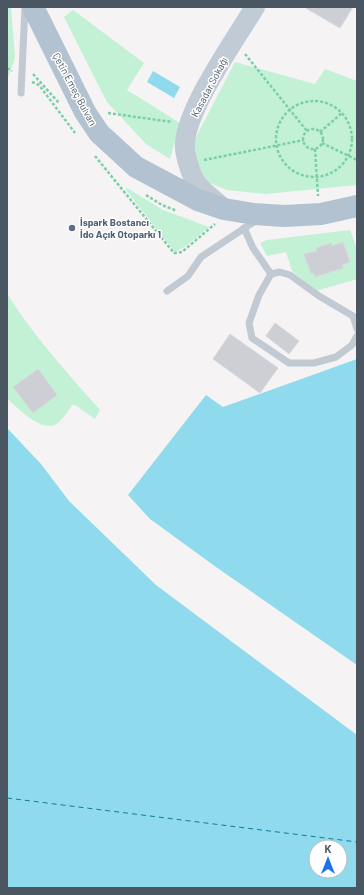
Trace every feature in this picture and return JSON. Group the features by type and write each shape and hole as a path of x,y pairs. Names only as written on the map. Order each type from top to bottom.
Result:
{"main road":[{"name":"Çetin Emeç Bulvarı","path":"33,7 85,112 99,133 136,167 198,200 224,209 284,216 321,214 357,206"},
{"name":"Kasadar Sokağı","path":"224,209 197,184 189,163 185,143 190,123 210,82 256,7"}],"lane":[{"path":"21,93 25,7"},
{"path":"167,291 188,276 201,257 265,214"},
{"path":"244,228 253,248 271,274"},
{"path":"357,329 353,316 319,296 290,275 280,272 271,274 259,295 248,323 252,338 290,363 314,363 336,357 352,345 357,336"}],"path":[{"path":"234,41 308,131"},
{"path":"316,100 330,104 342,113 350,126 352,141 348,155 340,167 327,175 316,176 297,173 285,164 277,151 275,137 279,122 289,109 301,102 316,100"},
{"path":"85,112 116,114 180,123 190,123"},
{"path":"320,132 342,113"},
{"path":"308,131 316,129 320,132 323,138 322,143 315,149"},
{"path":"304,140 308,131"},
{"path":"189,163 304,140"},
{"path":"304,140 308,147 315,149"},
{"path":"322,143 357,160"},
{"path":"315,149 316,176 321,214"}],"green space":[{"path":"7,7 11,7 15,58 8,77 7,85"},
{"path":"73,10 144,63 127,90 180,123 170,159 146,144 107,102 64,17"},
{"path":"235,62 315,84 325,69 357,81 357,185 266,194 227,190 200,179 194,141"},
{"path":"127,188 163,210 209,227 186,246 175,252 126,190"},
{"path":"350,230 357,249 357,279 316,291 292,271 286,252 267,256 260,243 267,240"},
{"path":"7,294 17,310 63,368 100,410 95,419 77,406 72,405 58,423 49,426 43,425 29,418 7,398"}],"water":[{"path":"153,71 180,87 174,98 147,82"},
{"path":"357,359 357,665 150,519 128,495 206,395 223,407"},
{"path":"7,428 41,464 69,501 156,585 357,735 357,888 7,888"}],"building":[{"path":"304,7 353,7 340,28"},
{"path":"343,242 350,262 342,265 343,268 315,277 314,273 311,274 304,254 317,251 316,248 331,243 332,246"},
{"path":"275,323 299,341 289,354 266,336"},
{"path":"230,334 278,368 260,393 213,359"},
{"path":"38,369 57,395 33,413 13,387"}],"ferry route":[{"path":"7,798 357,842"}],"place":[{"name":"İspark Bostancı İdo Açık Otoparkı 1","path":"72,228"}]}
